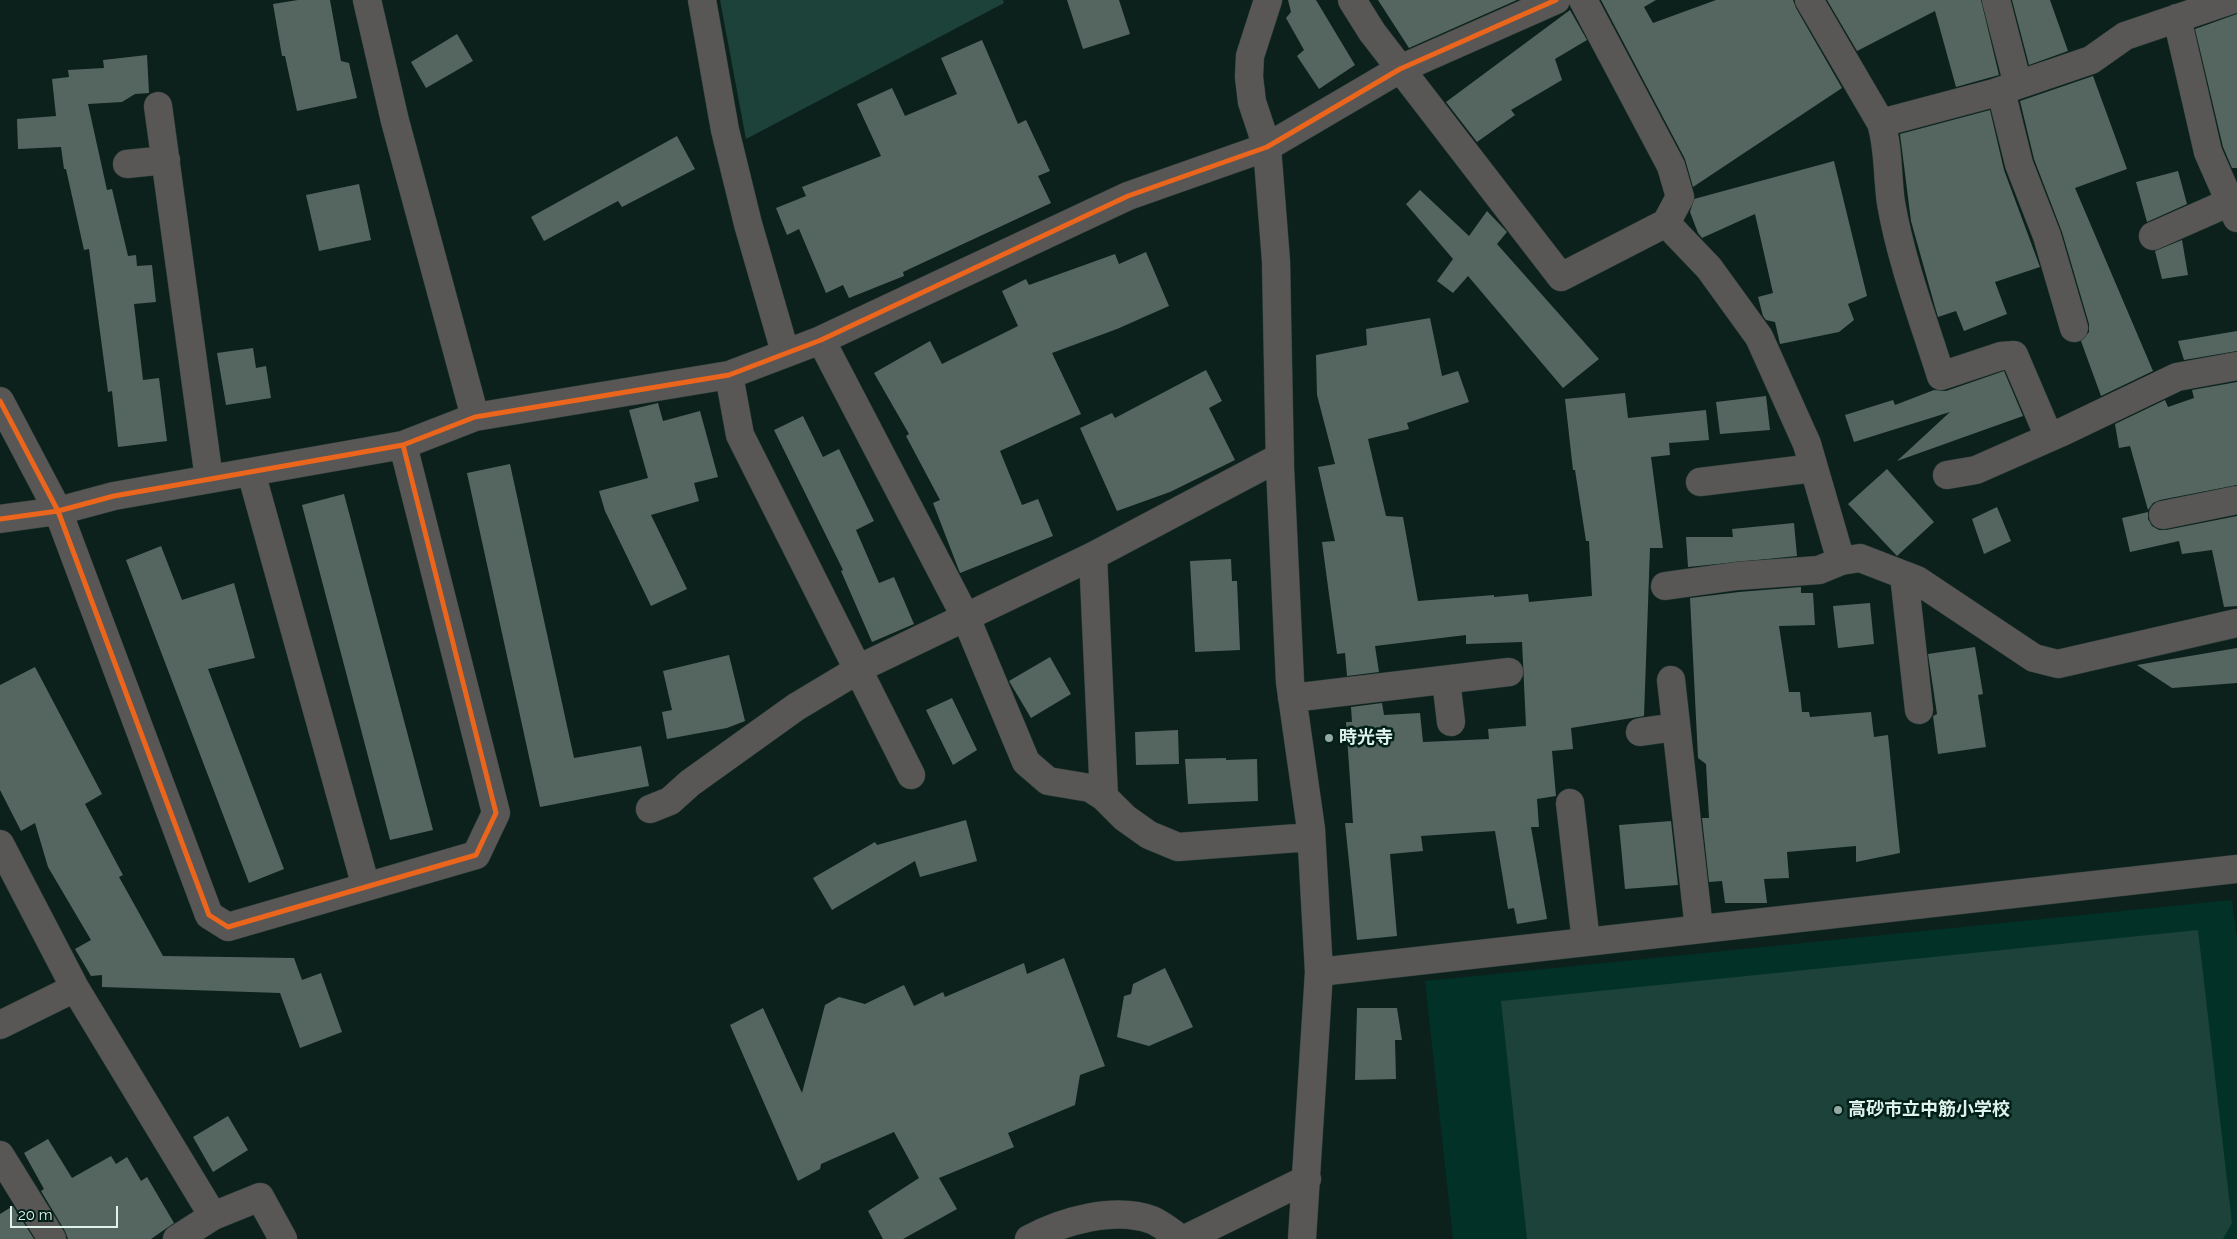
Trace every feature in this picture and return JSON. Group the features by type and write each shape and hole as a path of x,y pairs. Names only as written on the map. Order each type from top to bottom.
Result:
{"street":[{"path":"367,0 395,120 475,417"},
{"path":"702,0 725,130 748,224 785,352"},
{"path":"1268,0 1250,56 1248,77 1252,102 1267,146 1276,261 1280,457 1292,698 1311,837 1319,972 1302,1239"},
{"path":"1352,0 1372,32 1561,277 1666,223 1680,197 1671,166 1583,0"},
{"path":"0,519 58,511 114,496 403,445 475,417 729,375 785,352 821,340 1128,196 1267,146 1400,69 1556,0"},
{"path":"1809,0 1881,123 1886,138 1891,203 1941,376 2001,356 2014,355 2049,437"},
{"path":"1996,0 2020,164 2047,236 2074,328"},
{"path":"1881,123 2010,88 2091,60 2125,36 2231,0"},
{"path":"2153,236 2234,210 2208,152 2177,18"},
{"path":"158,106 209,480"},
{"path":"127,164 166,160"},
{"path":"1666,223 1709,268 1759,338 1807,444 1841,561"},
{"path":"821,340 966,618 1026,762 1048,781 1090,788 1104,797 1125,818 1149,835 1178,847 1311,837"},
{"path":"1947,475 1976,470 2177,377 2237,366"},
{"path":"729,375 740,435 912,775"},
{"path":"0,401 58,511 209,915 228,927 476,855 496,813 403,445"},
{"path":"650,808 670,802 690,783 796,707 859,669 1093,556 1280,457"},
{"path":"1700,482 1814,468"},
{"path":"252,472 366,887"},
{"path":"2163,515 2237,500"},
{"path":"1093,556 1104,797"},
{"path":"1665,586 1737,576 1818,570 1841,561 1860,558 1917,580 2034,658 2058,664 2237,623"},
{"path":"1904,576 1919,710"},
{"path":"1292,698 1509,672"},
{"path":"1446,680 1451,722"},
{"path":"1671,680 1699,929"},
{"path":"1640,732 1676,727"},
{"path":"1570,803 1586,942"},
{"path":"1,849 75,988 213,1216"},
{"path":"1319,972 2237,869"},
{"path":"0,1025 75,988"},
{"path":"0,1155 52,1239"},
{"path":"1029,1239 1069,1223 1109,1213 1152,1220 1183,1239 1307,1179"},
{"path":"177,1239 213,1216 260,1197 282,1239"}],"shaded area":[{"path":"720,0 1003,0 1004,3 746,139"},
{"name":"高砂市立中筋小学校","path":"2232,900 2237,938 2237,1239 1453,1239 1425,981"},
{"name":"高砂市立中筋小学校","path":"2198,930 2232,1223 2223,1239 1527,1239 1501,1001"}],"building":[{"path":"298,0 330,0 341,61 349,63 357,98 297,111 285,56 282,56 273,4"},
{"path":"1067,0 1119,0 1130,34 1083,49"},
{"path":"1288,0 1316,0 1355,65 1319,89 1297,56 1304,50 1286,18 1291,12"},
{"path":"1378,0 1517,0 1409,48"},
{"path":"1601,0 1656,0 1644,7 1653,23 1716,0 1793,0 1842,88 1693,187 1685,159"},
{"path":"1827,0 1981,0 1999,75 1956,87 1935,11 1857,51"},
{"path":"2012,0 2050,0 2068,51 2029,65"},
{"path":"1570,10 1587,40 1555,59 1562,80 1511,110 1515,115 1477,142 1446,102"},
{"path":"2237,14 2237,168 2232,168 2223,147 2195,29"},
{"path":"457,34 473,61 426,88 411,62"},
{"path":"982,40 1018,124 1026,120 1050,171 1038,176 1051,203 903,272 904,276 849,298 843,285 826,293 799,229 787,235 776,208 806,196 802,187 881,156 857,104 892,88 905,116 957,94 941,58"},
{"path":"147,55 149,93 135,94 122,102 88,104 107,190 112,189 128,256 136,255 137,266 152,265 156,302 134,304 143,380 159,378 167,441 118,447 112,391 108,392 89,249 84,250 66,169 64,169 61,147 18,149 17,119 56,116 52,79 69,77 68,70 104,68 103,60"},
{"path":"2093,76 2127,169 2075,188 2153,371 2101,396 2081,341 2089,332 2089,324 2062,232 2034,159 2020,101"},
{"path":"1990,110 2004,170 2040,267 1995,282 2007,314 1964,331 1956,311 1938,317 1911,221 1900,134"},
{"path":"677,136 695,169 622,207 618,201 544,241 531,217"},
{"path":"1834,161 1867,296 1848,304 1854,320 1839,332 1780,344 1775,322 1766,320 1763,316 1758,297 1773,293 1755,214 1702,238 1698,233 1690,212 1694,199"},
{"path":"2178,171 2187,204 2147,222 2136,182"},
{"path":"359,184 371,240 319,251 306,195"},
{"path":"1420,190 1469,236 1487,211 1507,232 1497,244 1599,359 1563,388 1468,276 1453,293 1437,281 1453,259 1406,204"},
{"path":"2182,240 2188,275 2162,279 2155,251"},
{"path":"1146,252 1169,306 1117,329 1052,353 1081,414 1000,451 1022,505 1038,499 1053,536 960,573 933,503 940,500 906,436 909,434 874,373 930,341 942,364 1018,326 1002,291 1026,279 1029,285 1115,254 1119,264"},
{"path":"1430,318 1442,376 1458,371 1469,402 1407,423 1409,429 1368,439 1386,516 1403,517 1418,601 1528,594 1529,602 1592,596 1589,541 1586,541 1575,470 1573,470 1565,399 1625,393 1628,418 1706,410 1709,440 1669,443 1670,455 1651,457 1663,548 1650,548 1644,716 1571,728 1573,749 1552,751 1556,796 1537,799 1539,827 1531,827 1547,919 1517,924 1514,908 1508,909 1495,831 1421,836 1423,851 1390,854 1397,936 1357,940 1345,823 1353,823 1346,722 1352,722 1351,707 1382,703 1384,715 1420,713 1423,742 1489,739 1488,729 1526,726 1522,642 1466,644 1466,635 1375,646 1379,672 1347,676 1345,653 1337,654 1322,542 1335,541 1318,467 1335,464 1317,395 1316,355 1367,345 1366,329"},
{"path":"2237,331 2237,351 2184,360 2178,341"},
{"path":"253,348 256,368 266,366 271,398 226,405 217,353"},
{"path":"1206,370 1222,401 1209,408 1235,460 1170,492 1117,511 1080,428 1112,413 1115,418"},
{"path":"2004,371 2023,416 1897,461 1950,412 1854,442 1845,415 1893,400 1895,405 1934,390 1946,391"},
{"path":"2237,382 2237,485 2160,500 2153,503 2148,510 2130,446 2119,448 2115,424 2165,400 2168,407 2194,398 2192,390"},
{"path":"1766,396 1770,430 1720,434 1716,402"},
{"path":"658,403 663,421 700,411 718,477 694,483 699,501 651,515 687,589 651,606 605,511 599,491 648,478 629,410"},
{"path":"803,416 823,457 839,449 874,521 856,530 879,583 894,577 914,624 872,642 841,571 843,570 774,430"},
{"path":"510,464 574,758 641,746 649,786 540,807 467,473"},
{"path":"1887,469 1934,522 1897,556 1848,504"},
{"path":"344,494 433,830 390,840 302,505"},
{"path":"1997,507 2011,541 1984,554 1972,519"},
{"path":"2148,512 2148,519 2152,526 2159,530 2237,516 2237,606 2224,607 2212,550 2182,554 2179,541 2130,552 2122,518"},
{"path":"1794,523 1797,556 1688,567 1686,537 1733,537 1732,529"},
{"path":"161,546 182,600 234,583 255,658 208,669 284,869 249,883 126,560"},
{"path":"1231,559 1232,581 1237,581 1240,650 1195,652 1190,561"},
{"path":"1801,587 1801,593 1813,593 1815,625 1779,626 1789,692 1800,692 1802,712 1809,712 1810,717 1871,712 1874,737 1888,735 1900,853 1856,862 1856,846 1787,852 1789,878 1764,879 1767,903 1725,903 1722,881 1709,882 1702,818 1709,818 1706,764 1698,758 1690,598"},
{"path":"1870,603 1874,644 1838,648 1833,606"},
{"path":"1975,647 1983,694 1978,695 1986,747 1938,754 1933,716 1937,714 1928,654"},
{"path":"2237,648 2237,683 2172,688 2137,665"},
{"path":"729,655 745,721 727,728 667,739 662,712 672,710 663,671"},
{"path":"1050,657 1071,694 1031,718 1009,681"},
{"path":"35,667 102,794 85,804 123,875 119,877 163,956 294,958 302,980 321,973 342,1032 300,1048 280,993 102,987 102,975 91,976 75,949 91,940 48,867 35,823 21,831 0,790 0,685"},
{"path":"952,698 977,750 953,765 926,710"},
{"path":"1178,730 1179,764 1136,765 1135,732"},
{"path":"1226,758 1226,760 1257,759 1258,801 1188,804 1185,759"},
{"path":"966,820 977,861 920,877 915,861 832,910 813,878 875,842 877,845"},
{"path":"1671,821 1678,885 1625,889 1619,825"},
{"path":"1064,958 1105,1066 1080,1075 1075,1105 1008,1133 1014,1147 939,1178 957,1209 903,1239 883,1239 868,1211 919,1178 894,1132 821,1164 820,1169 798,1181 730,1025 763,1008 802,1093 825,1005 839,997 865,1004 904,985 914,1006 943,992 945,997 1024,963 1027,974"},
{"path":"1165,968 1193,1027 1149,1046 1117,1037 1124,996 1131,994 1133,984"},
{"path":"1357,1008 1397,1008 1402,1040 1395,1040 1396,1079 1355,1080"},
{"path":"228,1116 248,1150 213,1172 193,1137"},
{"path":"48,1139 72,1178 111,1156 116,1164 127,1157 141,1181 147,1177 174,1223 151,1239 68,1239 41,1191 44,1189 24,1153"},
{"path":"13,1206 34,1239 0,1239 0,1214"}],"cycle path":[{"path":"0,519 58,511 114,496 403,445 475,417 729,375 821,340 1128,196 1267,147 1400,69 1556,0"},
{"path":"0,401 58,511 209,915 228,927 476,855 496,813 403,445"}],"place":[{"name":"時光寺","path":"1329,738"},
{"name":"高砂市立中筋小学校","path":"1838,1110"}]}
